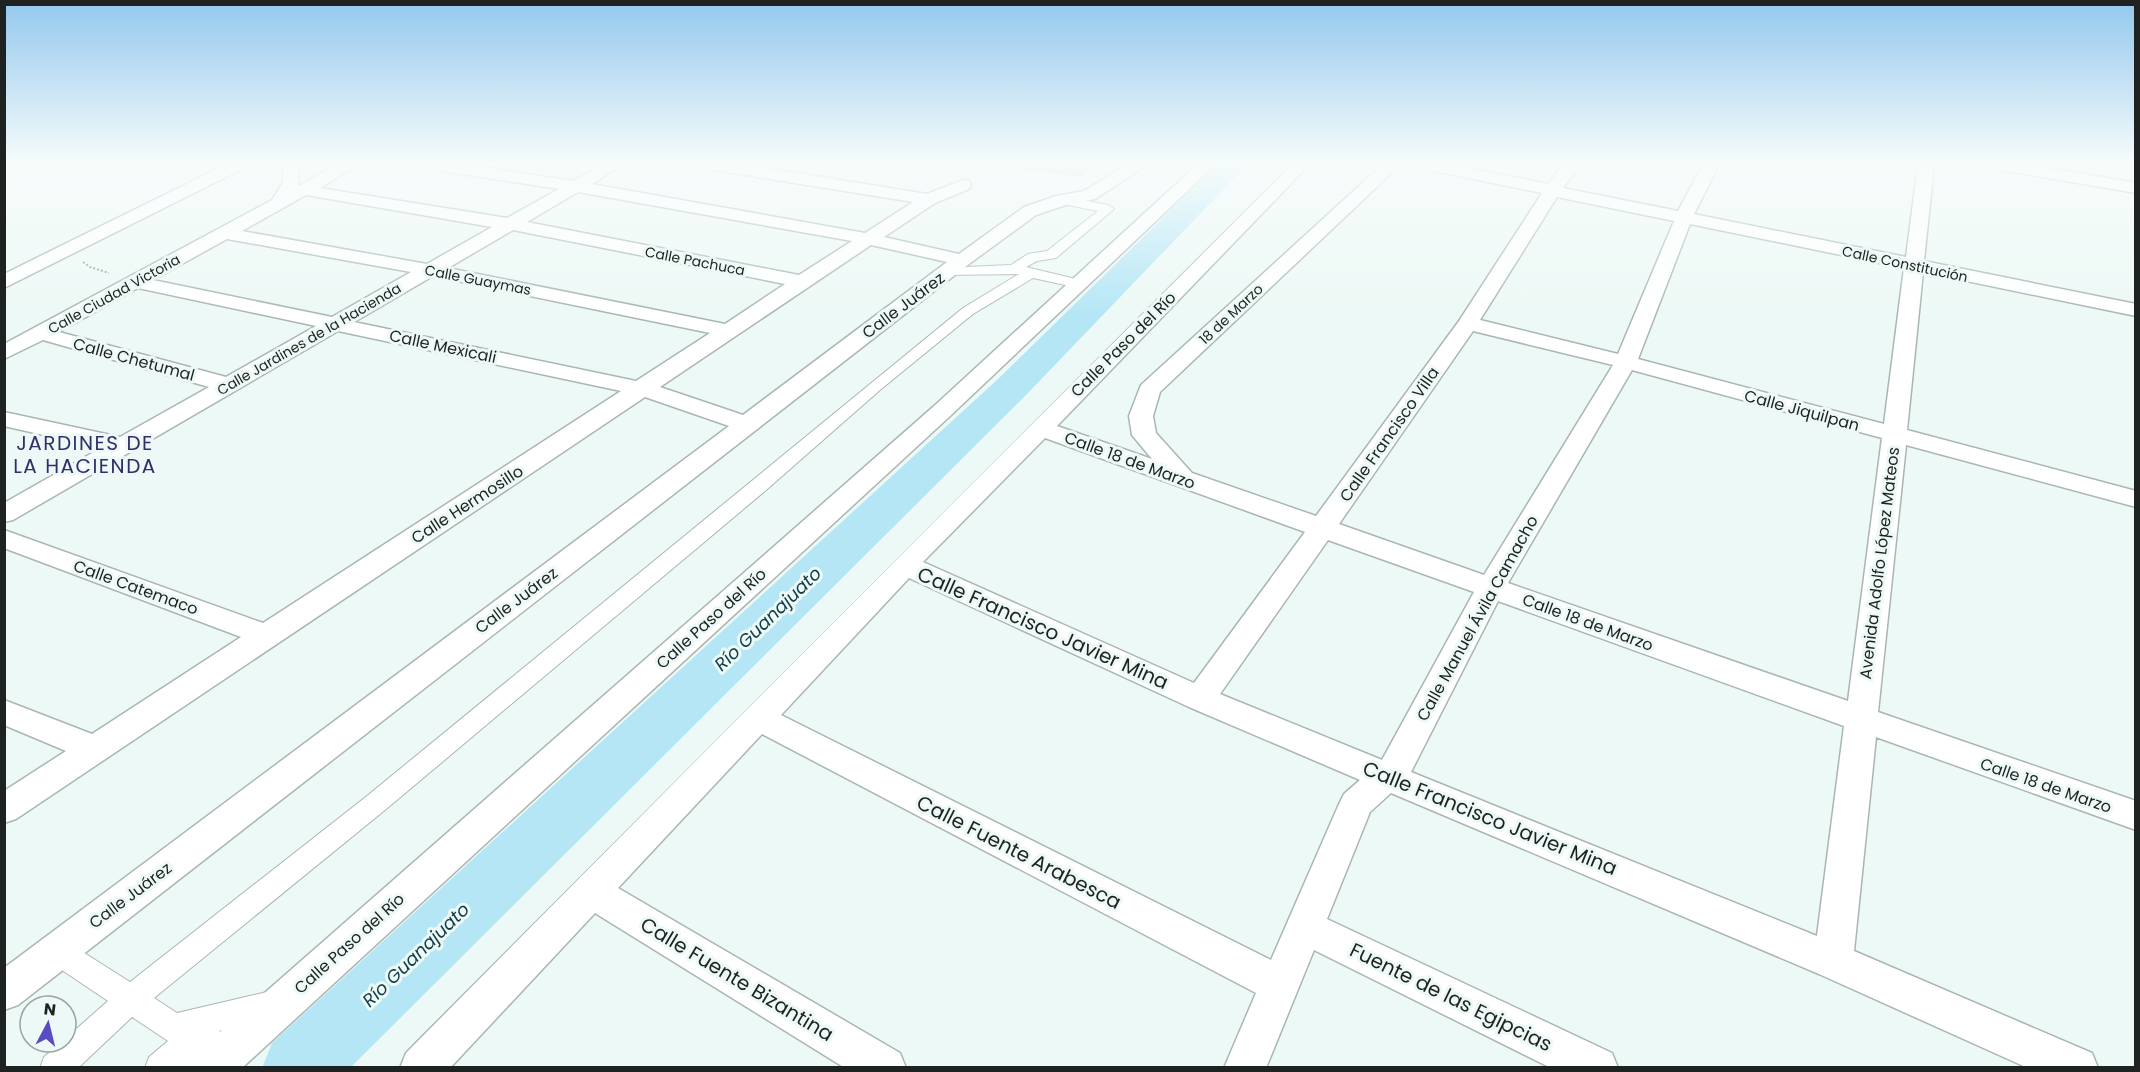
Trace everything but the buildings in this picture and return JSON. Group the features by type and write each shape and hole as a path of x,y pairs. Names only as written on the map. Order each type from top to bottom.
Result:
{"street":[{"path":"4,282 139,215"},
{"name":"Calle Ciudad Victoria","path":"4,353 259,215"},
{"name":"Calle Pachuca","path":"451,215 803,282"},
{"name":"Calle Jardines de la Hacienda","path":"4,514 526,215"},
{"path":"741,215 870,238 955,265 1023,271 1079,284"},
{"name":"Calle Hermosillo","path":"4,809 905,215"},
{"name":"Calle Juárez","path":"4,992 955,265 1024,215"},
{"path":"55,1068 131,999 376,803 951,324 1023,271 1033,257 1052,255 1101,215"},
{"name":"Calle Paso del Río","path":"219,1060 941,412 1153,215"},
{"name":"Calle Paso del Río","path":"421,1068 905,565 1251,215"},
{"name":"18 de Marzo","path":"1186,481 1144,435 1141,416 1149,390 1338,215"},
{"name":"Calle Francisco Villa","path":"1200,699 1468,323 1537,215"},
{"name":"Calle Constitución","path":"1674,215 2136,310"},
{"name":"Avenida Adolfo López Mateos","path":"1833,961 1920,215"},
{"name":"Calle Manuel Ávila Camacho","path":"1245,1068 1356,804 1396,768 1491,587 1626,362 1684,217"},
{"name":"Calle Guaymas","path":"225,233 430,270 730,331"},
{"name":"Calle Mexicali","path":"136,282 339,323 642,389 747,424"},
{"name":"Calle Jiquilpan","path":"1468,323 1626,362 2136,499"},
{"name":"Calle Chetumal","path":"40,333 228,385"},
{"path":"4,419 121,445"},
{"name":"Calle 18 de Marzo","path":"1040,428 2136,816"},
{"name":"Calle Catemaco","path":"4,538 268,636"},
{"name":"Calle Francisco Javier Mina","path":"905,565 1200,699 1833,961 2077,1068"},
{"path":"4,712 96,749"},
{"name":"Calle Fuente Arabesca","path":"759,718 1280,985"},
{"name":"Calle Fuente Bizantina","path":"590,891 885,1068"},
{"name":"Fuente de las Egipcias","path":"1304,927 1597,1068"},
{"path":"57,951 182,1033"},
{"path":"160,1068 182,1033 283,1003"},
{"path":"181,1068 210,1042 219,1060"}],"path":[{"path":"69,250 90,267 136,282"}],"waterway":[{"name":"Río Guanajuato","path":"298,1068 1012,387 1183,215"}],"district":[{"name":"JARDINES DE LA HACIENDA","path":"85,454"}]}
